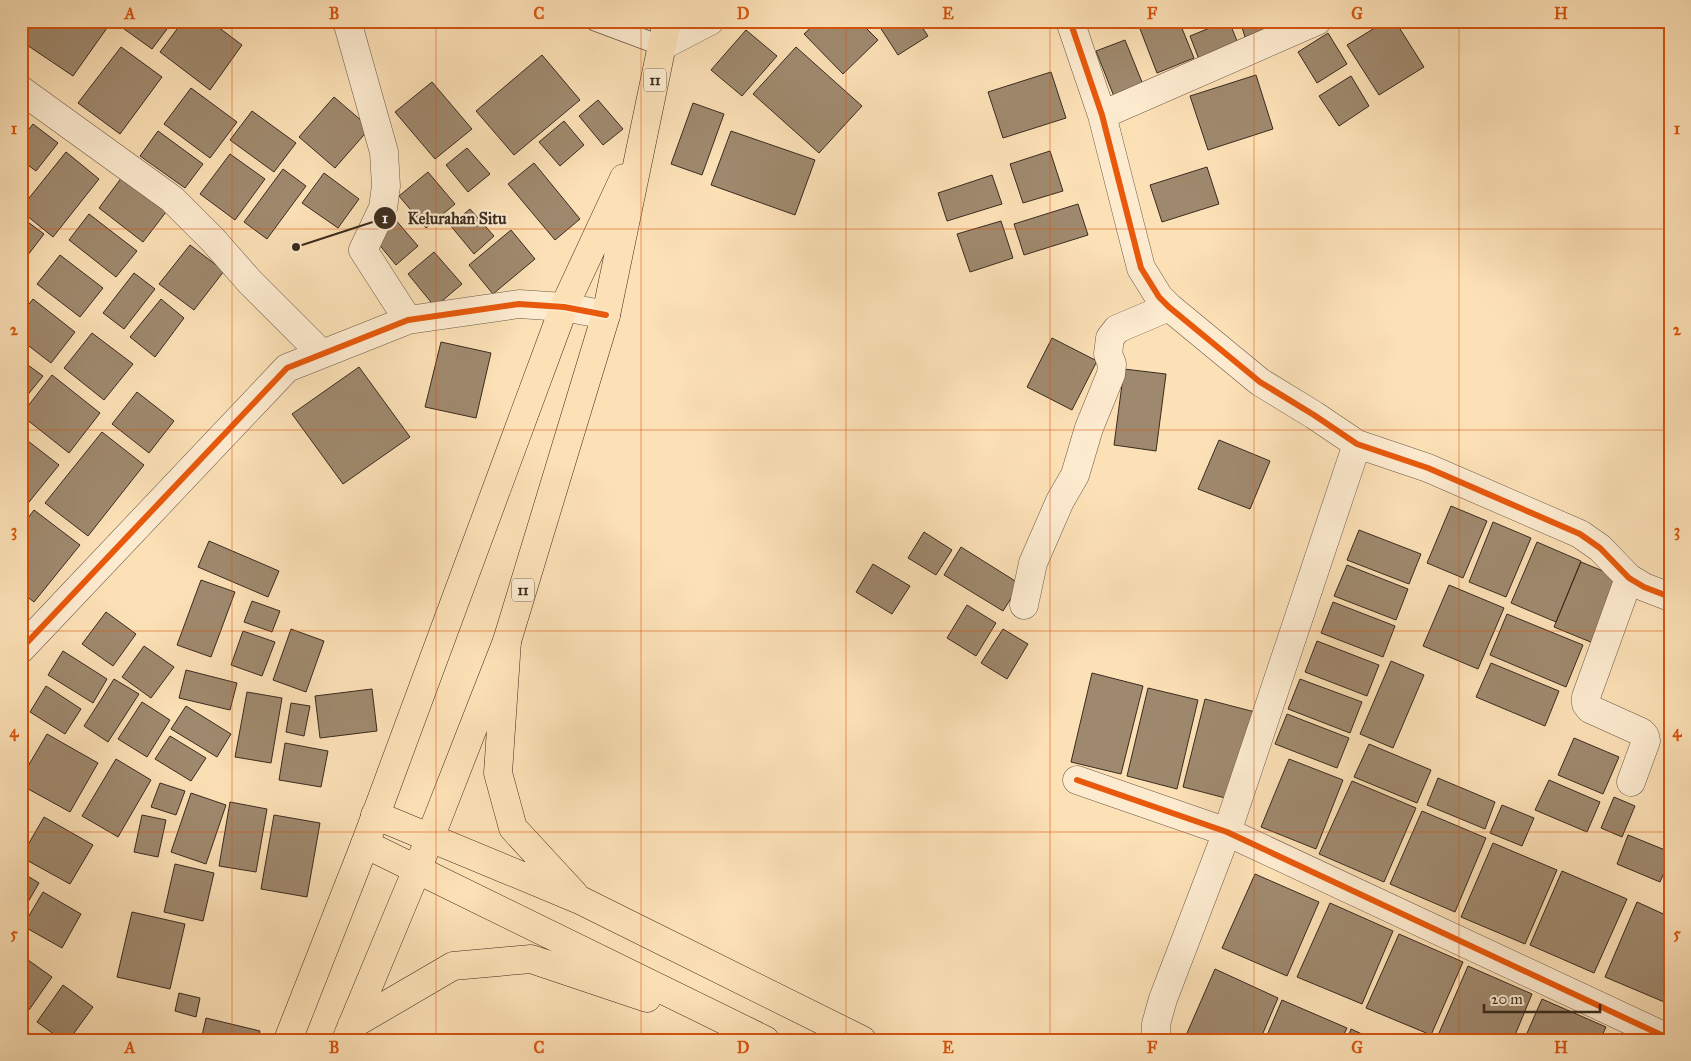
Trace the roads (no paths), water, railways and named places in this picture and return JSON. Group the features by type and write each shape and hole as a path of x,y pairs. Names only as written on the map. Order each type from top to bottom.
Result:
{"highway":[{"name":"11","path":"349,1032 430,838 507,641 606,315 664,34"},
{"name":"11","path":"288,1040 365,844 564,306 642,138"},
{"path":"507,641 498,773 513,828 580,900"},
{"path":"375,815 580,900 862,1040"},
{"path":"365,844 761,1038"},
{"path":"349,1032 453,966 531,959 761,1038"}],"street":[{"path":"347,21 384,152 386,186 383,208 363,250 408,320"},
{"path":"664,34 710,21"},
{"path":"1070,21 1102,115 1141,268 1159,297 1169,307 1260,382 1357,444 1428,468 1580,534 1600,548 1629,578 1644,587 1670,597"},
{"path":"1102,115 1317,21"},
{"path":"21,90 172,199 213,240 250,282 322,354"},
{"path":"21,650 287,368 408,320 519,304 564,306 606,315"},
{"path":"1024,605 1033,563 1060,501 1075,475 1089,428 1111,374 1112,364 1108,354 1110,338 1117,329 1169,307"},
{"path":"1156,1040 1156,1024 1163,999 1227,832 1357,444"},
{"path":"1629,578 1586,697 1586,704 1590,709 1642,732 1645,736 1646,741 1631,782"},
{"path":"1077,780 1227,832 1670,1039"}],"lane":[{"path":"595,21 664,34"}],"place":[{"name":"Kelurahan Situ","path":"296,247"}]}
